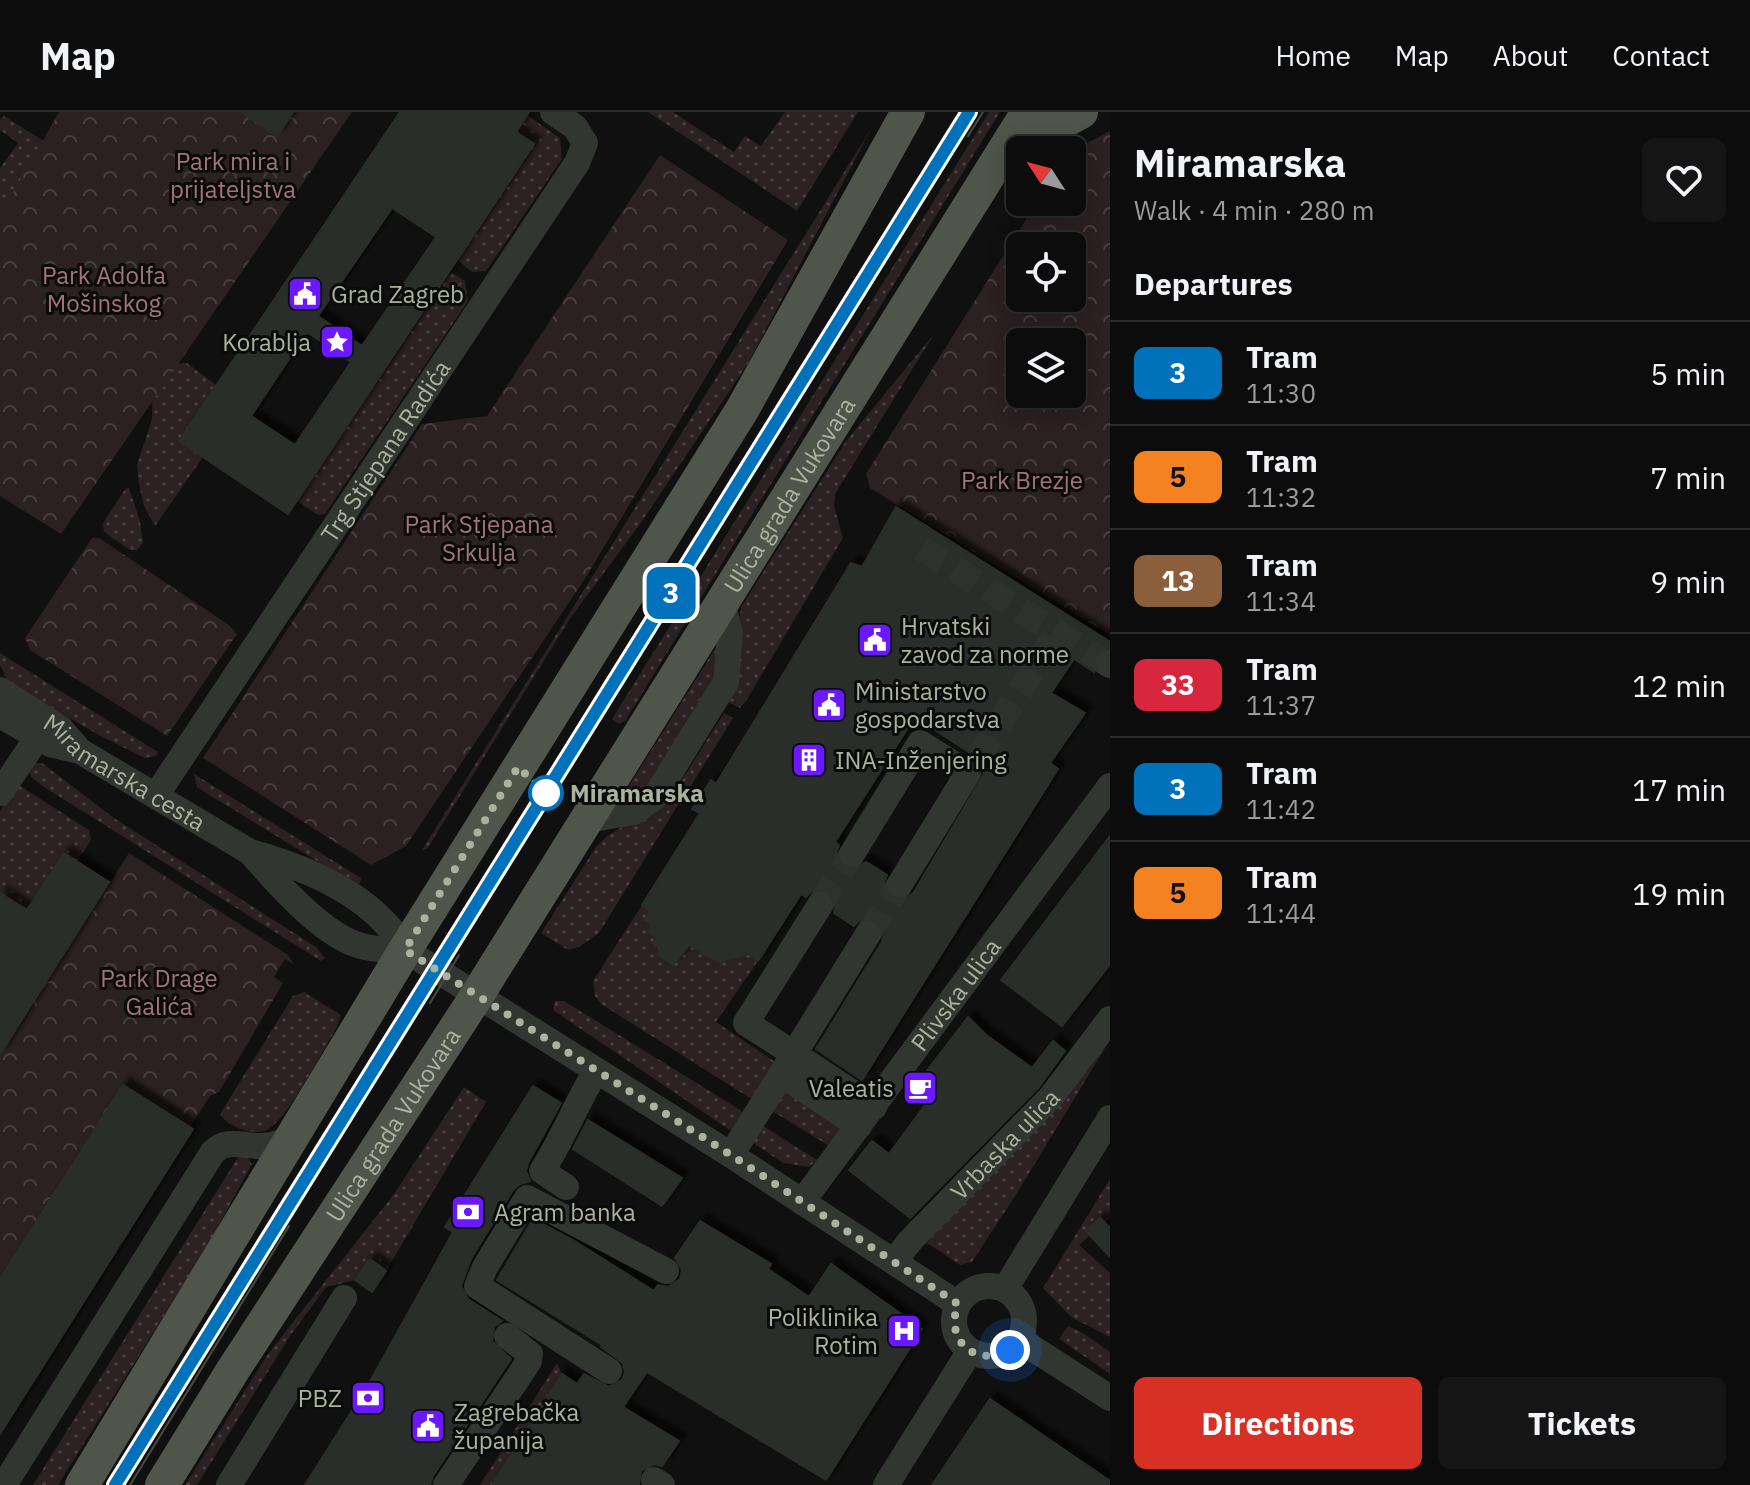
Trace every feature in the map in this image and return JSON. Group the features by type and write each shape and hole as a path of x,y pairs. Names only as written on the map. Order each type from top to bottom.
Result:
{"main road":[{"path":"82,1485 405,950 742,410 908,112"},
{"name":"Ulica grada Vukovara","path":"162,1485 233,1370 476,997 1028,112"},
{"path":"987,178 1029,140 1081,112"}],"street":[{"name":"Trg Stjepana Radića","path":"157,794 577,163 585,143 575,127 553,112"},
{"path":"587,820 634,812 655,797 726,682 730,633 722,602"},
{"name":"Miramarska cesta","path":"0,690 60,728 80,751 250,852 287,863 322,879 374,911 398,936 405,950 731,1155 958,1304"},
{"path":"0,715 37,738 80,751"},
{"path":"0,793 37,738"},
{"path":"852,854 920,743 973,765 900,884"},
{"name":"Plivska ulica","path":"802,1202 1110,786"},
{"name":"Miramarska cesta","path":"250,852 288,894 340,936 353,944 405,950"},
{"path":"820,905 746,1023 794,1054 866,1116"},
{"path":"731,1155 868,934"},
{"name":"Vrbaska ulica","path":"894,1262 910,1241 1051,1097 1110,1019"},
{"path":"596,1071 579,1099 561,1141 485,1267 477,1286 609,1371"},
{"path":"793,1082 866,1116"},
{"path":"1005,1289 1110,1118"},
{"path":"4,1485 213,1152 227,1144 278,1145 294,1134"},
{"path":"542,1171 566,1187"},
{"path":"527,1198 666,1271"},
{"path":"986,1286 1005,1289 1023,1309 1025,1321 1020,1340 1001,1355 980,1356 962,1345 954,1325 958,1304 975,1289 986,1286"},
{"path":"229,1485 344,1298"},
{"path":"446,1485 529,1361 530,1354 507,1336"},
{"path":"1020,1340 1110,1398"},
{"path":"886,1485 970,1351"}],"green space":[{"name":"Park Adolfa Mošinskog","path":"59,112 352,112 61,534 0,496 0,215"},
{"path":"648,112 673,112 734,152 745,136 761,146 785,112 858,112 797,211"},
{"path":"989,112 1000,112 625,721 619,724 612,719"},
{"path":"527,115 560,138 562,159 486,271 472,272 457,260 534,145 516,132"},
{"path":"4,116 66,155 0,257 0,168 18,143 0,130 0,119"},
{"path":"871,129 749,362 640,524 571,617 427,849 422,850"},
{"name":"Park Brezje","path":"1110,131 1110,635 870,488 866,474 1006,251 1006,312 1086,312 1086,232 1018,232 1028,216 1086,216 1086,144"},
{"name":"Park Stjepana Srkulja","path":"660,155 788,240 586,577 406,846 371,865 203,758 422,424 487,416"},
{"path":"451,272 465,281 468,301 325,514 318,515 297,501"},
{"path":"934,334 835,494 834,506 843,538 746,701 740,708 728,702 741,607 846,441"},
{"path":"187,363 216,385 179,441 203,457 155,526 144,506 137,464 152,419 153,365"},
{"path":"126,488 129,488 140,521 143,543 137,550 130,550 104,532 103,523"},
{"path":"92,538 99,538 229,625 237,634 167,736 30,650 25,638"},
{"path":"718,644 722,665 657,784 620,805 620,800"},
{"path":"0,653 158,752 156,756 145,758 9,683 0,665"},
{"path":"724,713 733,718 689,789 680,783"},
{"path":"34,763 42,763 114,818 316,947 325,958 321,961 44,787 31,777 29,768"},
{"path":"194,774 361,878 360,884 343,877 197,787"},
{"path":"17,784 89,830 91,840 77,861 27,910 0,893 0,811"},
{"path":"672,794 681,800 599,933 579,947 568,950 541,933 596,847 606,837"},
{"name":"Park Drage Galića","path":"129,853 288,955 294,965 285,959 274,977 283,983 219,1092 210,1096 190,1127 123,1086 0,1279 0,1054"},
{"path":"642,905 650,911 645,919 652,924 649,931 658,938 654,943 689,945 718,962 748,954 758,961 716,1022 777,1063 753,1100 601,1004 595,996 593,981"},
{"path":"304,992 341,1015 336,1029 296,1097 278,1121 270,1128 257,1132 235,1127 220,1114 293,996"},
{"path":"555,1001 564,1001 742,1111 743,1117 734,1133 553,1010"},
{"path":"1110,1040 972,1262 960,1265 927,1243"},
{"path":"464,1087 486,1102 386,1271 370,1260 355,1280 326,1287 290,1336 197,1485 185,1485 268,1354 394,1194"},
{"path":"784,1090 841,1128 831,1147 772,1111"},
{"path":"763,1126 817,1160 809,1167 783,1163 753,1143"},
{"path":"240,1154 247,1156 252,1164 207,1247 58,1485 33,1485"},
{"path":"1110,1179 1110,1218 1079,1245 1110,1273 1110,1337 1071,1317 1043,1288"},
{"path":"1068,1326 1110,1352 1110,1374 1059,1339"},
{"path":"557,1363 562,1374 492,1485 480,1485"}],"building":[{"path":"241,112 293,112 277,136"},
{"name":"Grad Zagreb","path":"400,112 529,112 516,132 534,144 288,514 179,441","holes":["392,208 436,237 362,346 318,316","307,332 351,362 295,445 251,416"]},
{"name":"INA-Inženjering","path":"896,507 1110,642 1110,649 1100,650 1094,656 1094,672 1074,659 1051,693 1085,713 1050,763 1058,769 862,1080 816,1049 882,942 884,934 877,921 868,918 854,926 834,913 834,897 820,889 806,897 801,894 758,961 748,954 718,962 689,945 673,965 657,954 661,948 653,943 658,938 648,931 652,924 645,920 650,911 642,905 700,813 692,809 711,780 716,784 851,563 862,567","holes":["915,717 984,762 984,774 914,892 907,898 899,900 891,897 884,883 887,875 866,862 852,870 838,861 836,853 839,845 835,842"]},
{"path":"1110,836 1110,964 1062,1026 1001,980"},
{"path":"64,853 109,882 0,1054 0,893 27,910"},
{"path":"968,1017 985,1034 1032,1068 1053,1041 1065,1051 1039,1087 910,1218 849,1170 872,1141 889,1154 925,1105 910,1093"},
{"path":"123,1085 193,1129 0,1434 0,1279"},
{"path":"533,1086 561,1103 528,1163 526,1171 530,1181 513,1190 471,1259 461,1286 468,1299 502,1321 494,1327 492,1341 511,1359 430,1485 305,1485 368,1385 453,1232 445,1227"},
{"path":"588,1120 682,1178 662,1206 573,1149"},
{"path":"1100,1218 1110,1228 1110,1257 1086,1231"},
{"path":"533,1219 573,1240 654,1291 658,1285 667,1287 680,1279 682,1270 675,1258 700,1221 771,1264 768,1269 809,1297 831,1264 922,1329 826,1480 647,1372 623,1407 679,1441 662,1466 654,1464 641,1471 639,1485 492,1485 562,1374 577,1384 584,1374 609,1387 622,1380 625,1373 623,1363 602,1345 497,1280"},
{"path":"370,1259 386,1271 372,1292 355,1280"},
{"path":"990,1399 1110,1481 1110,1485 932,1485"}],"tunnel":[{"path":"921,548 1108,664"},
{"path":"978,758 1057,632"},
{"path":"820,905 852,854"},
{"path":"868,934 900,884"}],"tram line":[{"path":"115,1485 969,112"},
{"name":"3","path":"115,1485 969,112"},
{"path":"968,136 983,112"},
{"path":"430,1003 459,955"},
{"path":"130,1485 289,1226"}],"place":[{"name":"Grad Zagreb","path":"305,294"},
{"name":"Korablja","path":"337,342"},
{"name":"Hrvatski zavod za norme","path":"875,640"},
{"name":"Ministarstvo gospodarstva","path":"829,705"},
{"name":"INA-Inženjering","path":"809,760"},
{"name":"Miramarska","path":"546,793"},
{"name":"Valeatis","path":"920,1088"},
{"name":"Agram banka","path":"468,1212"},
{"name":"Poliklinika Rotim","path":"904,1331"},
{"name":"PBZ","path":"368,1398"},
{"name":"Zagrebačka županija","path":"428,1426"}],"route":[{"path":"546,793 518,767 405,950 731,1155 958,1304 954,1325 962,1345 970,1351 990,1357 1010,1350"}],"park label":[{"name":"Park mira i prijateljstva","path":"233,175"}]}
